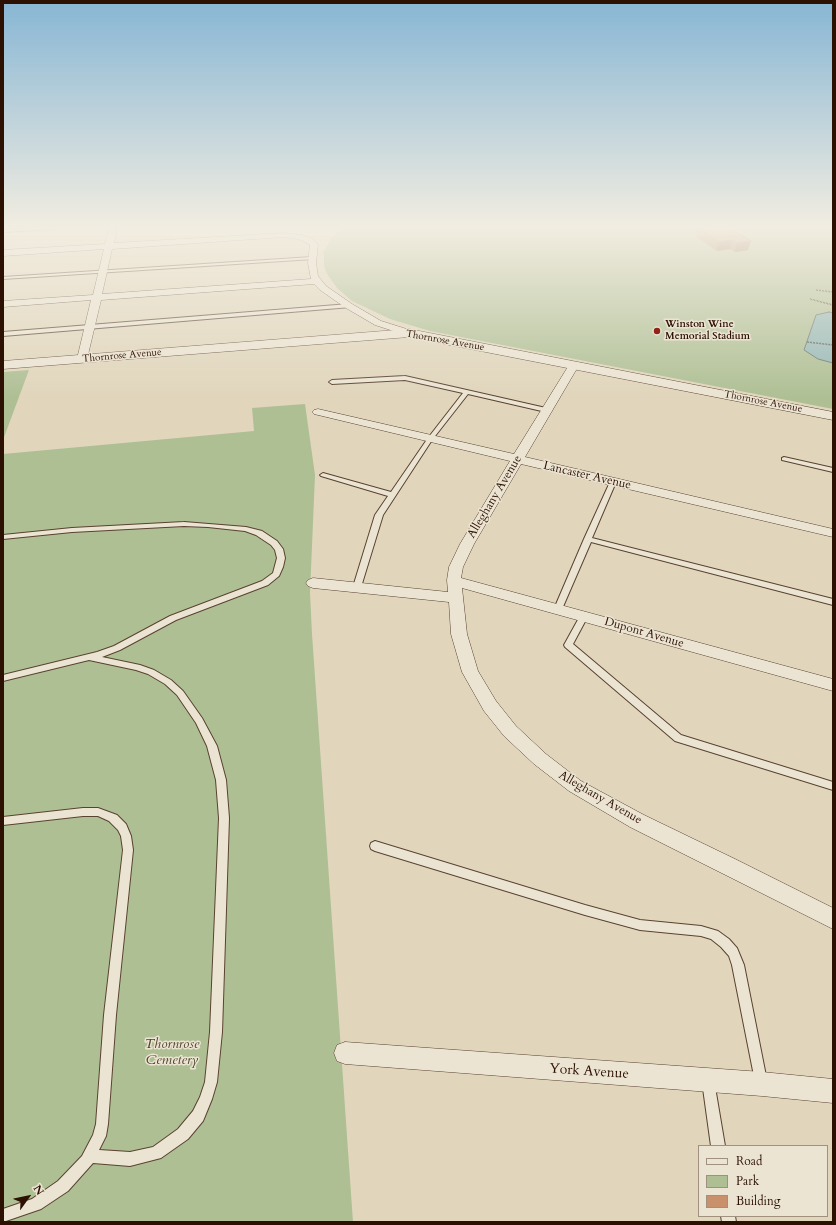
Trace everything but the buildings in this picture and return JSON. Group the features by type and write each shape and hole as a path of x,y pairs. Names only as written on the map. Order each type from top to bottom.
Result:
{"street":[{"path":"82,359 100,285"},
{"path":"3,304 260,285"},
{"path":"321,285 349,306 382,325 409,333"},
{"name":"Thornrose Avenue","path":"3,365 409,333 833,416"},
{"name":"Alleghany Avenue","path":"574,365 467,544 456,567 454,581 455,598 461,646 470,672 477,685 502,721 540,759 575,786 637,821 782,892 833,919"},
{"name":"Lancaster Avenue","path":"318,412 517,460 833,533"},
{"name":"Dupont Avenue","path":"454,581 833,686"},
{"path":"313,583 455,598"},
{"name":"York Avenue","path":"345,1053 762,1084 833,1091"}],"lane":[{"path":"3,334 349,306"},
{"path":"332,382 405,378 546,410"},
{"path":"357,587 379,515 430,439 467,392"},
{"path":"784,459 833,470"},
{"path":"323,475 392,495"},
{"path":"558,609 613,482"},
{"path":"3,536 72,530 184,524 224,526 253,531 272,541 279,549 281,558 275,575 265,583 184,613 162,623 120,647 88,657 3,678"},
{"path":"588,539 833,602"},
{"path":"584,616 568,645 678,738 833,786"},
{"path":"88,657 144,669 163,678 176,688 199,721 212,746 221,780 224,812 222,918 216,1032 211,1082 206,1099 198,1116 183,1134 156,1153 130,1159 90,1156"},
{"path":"3,821 83,812 98,812 117,821 126,836 128,850 110,1015 102,1124 96,1145 90,1156 77,1172 53,1193 25,1209 3,1216"},
{"path":"375,846 578,908 640,925 701,931 714,935 725,943 733,952 738,965 762,1084"},
{"path":"708,1081 718,1145"}],"path":[{"path":"816,290 833,292"},
{"path":"810,299 833,305"},
{"path":"806,342 833,345"}],"green space":[{"path":"335,285 833,285 833,409 430,331 390,319 352,301"},
{"path":"29,370 3,440 3,372"},
{"name":"Thornrose Cemetery","path":"305,404 315,475 310,593 312,634 353,1222 3,1222 3,454 254,431 252,408"}],"water":[{"path":"829,312 833,313 833,363 818,359 804,350 816,315"}],"place":[{"name":"Winston Wine Memorial Stadium","path":"657,331"}]}
